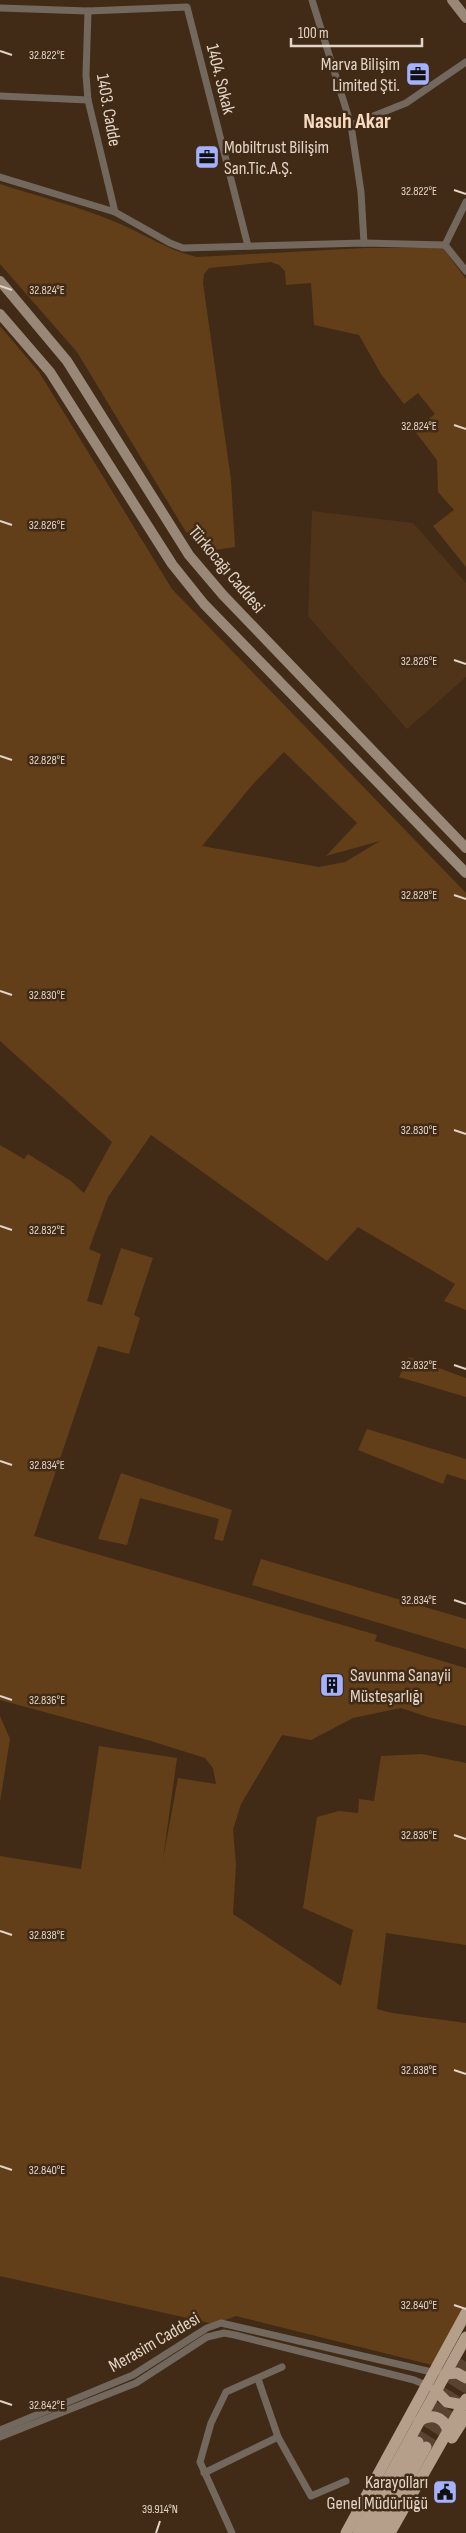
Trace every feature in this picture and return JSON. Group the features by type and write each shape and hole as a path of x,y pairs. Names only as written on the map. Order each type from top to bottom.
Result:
{"main road":[{"path":"452,0 466,18"},
{"name":"Türkocağı Caddesi","path":"0,282 67,361 189,555 223,595 466,848"},
{"name":"Türkocağı Caddesi","path":"0,314 50,372 172,564 204,604 254,658 422,827 466,874"},
{"path":"172,564 189,555"},
{"path":"422,827 431,810"},
{"path":"432,838 441,822"},
{"path":"358,2533 418,2421 430,2388 432,2373 466,2313"},
{"path":"463,2342 466,2360"},
{"path":"346,2533 430,2388 445,2374 463,2342"},
{"path":"445,2374 457,2373 466,2378"},
{"path":"430,2388 447,2402 465,2407"},
{"path":"390,2533 448,2431 465,2407"},
{"path":"398,2533 465,2407"},
{"path":"418,2421 428,2416 438,2417 443,2420 448,2431"},
{"path":"369,2533 422,2445 380,2533"}],"street":[{"path":"312,0 351,125 361,192 364,243"},
{"path":"0,8 88,11 170,4"},
{"name":"1404. Sokak","path":"170,4 187,7 248,246"},
{"name":"1403. Cadde","path":"88,11 86,75 88,100 115,212"},
{"path":"351,125 406,103 466,62"},
{"path":"0,96 88,100"},
{"path":"0,178 115,212 170,243 183,248 364,243 445,245"},
{"path":"445,245 466,202"},
{"path":"445,245 466,272"},
{"name":"Merasim Caddesi","path":"0,2430 132,2375 207,2328 221,2323 432,2373 445,2374"},
{"name":"Merasim Caddesi","path":"0,2437 136,2383 198,2341 216,2334 235,2335 430,2388"},
{"path":"232,2533 200,2462 212,2423 226,2392 282,2367"},
{"path":"258,2379 278,2437 311,2496 346,2480"},
{"path":"204,2473 278,2437"}],"shaded area":[{"path":"0,184 124,225 174,250 197,257 365,248 443,248 466,279 466,567 433,526 454,510 438,492 437,460 414,430 435,414 418,393 404,404 381,374 359,335 314,325 311,283 286,285 285,271 279,265 271,262 209,268 204,274 203,283 231,480 235,547 208,551 186,532 77,352 0,264"},
{"path":"0,326 39,372 172,589 466,893 466,1310 444,1301 455,1284 358,1227 327,1261 151,1135 108,1197 89,1249 101,1254 87,1301 102,1305 121,1248 153,1258 134,1315 140,1318 129,1354 98,1346 34,1536 377,1635 375,1641 466,1668 466,1726 401,1708 353,1718 311,1740 282,1735 241,1804 233,1830 236,1864 233,1914 341,1986 353,1930 303,1908 317,1817 339,1811 358,1813 359,1799 374,1801 381,1756 422,1754 466,1763 466,1945 386,1933 377,2009 392,2013 466,2023 466,2313 436,2366 236,2316 214,2324 0,2276 0,1856 81,1869 99,1746 177,1758 163,1859 178,1778 216,1784 213,1768 205,1758 151,1741 0,1700 0,1145 24,1159 28,1154 71,1181 84,1193 112,1142 0,1041","holes":["284,752 357,823 326,856 380,841 345,862 319,867 202,846 253,784"]},
{"path":"312,511 413,523 466,583 466,677 407,729 308,616"},
{"path":"409,1357 466,1378 466,1397 399,1377"},
{"path":"367,1429 466,1459 466,1480 447,1474 443,1484 358,1450"},
{"path":"121,1473 232,1510 223,1541 214,1539 219,1519 140,1498 127,1545 98,1539"},
{"path":"261,1559 466,1619 466,1649 252,1585"},
{"path":"0,1716 10,1739 0,1802"}],"tunnel":[{"path":"418,2442 466,2361"},
{"path":"426,2447 466,2381"}],"place":[{"name":"Marva Bilişim Limited Şti.","path":"418,74"},
{"name":"Mobiltrust Bilişim San.Tic.A.Ş.","path":"207,157"},
{"name":"Savunma Sanayii Müsteşarlığı","path":"332,1685"},
{"name":"Karayolları Genel Müdürlüğü","path":"445,2492"}],"district":[{"name":"Nasuh Akar","path":"347,120"}]}
